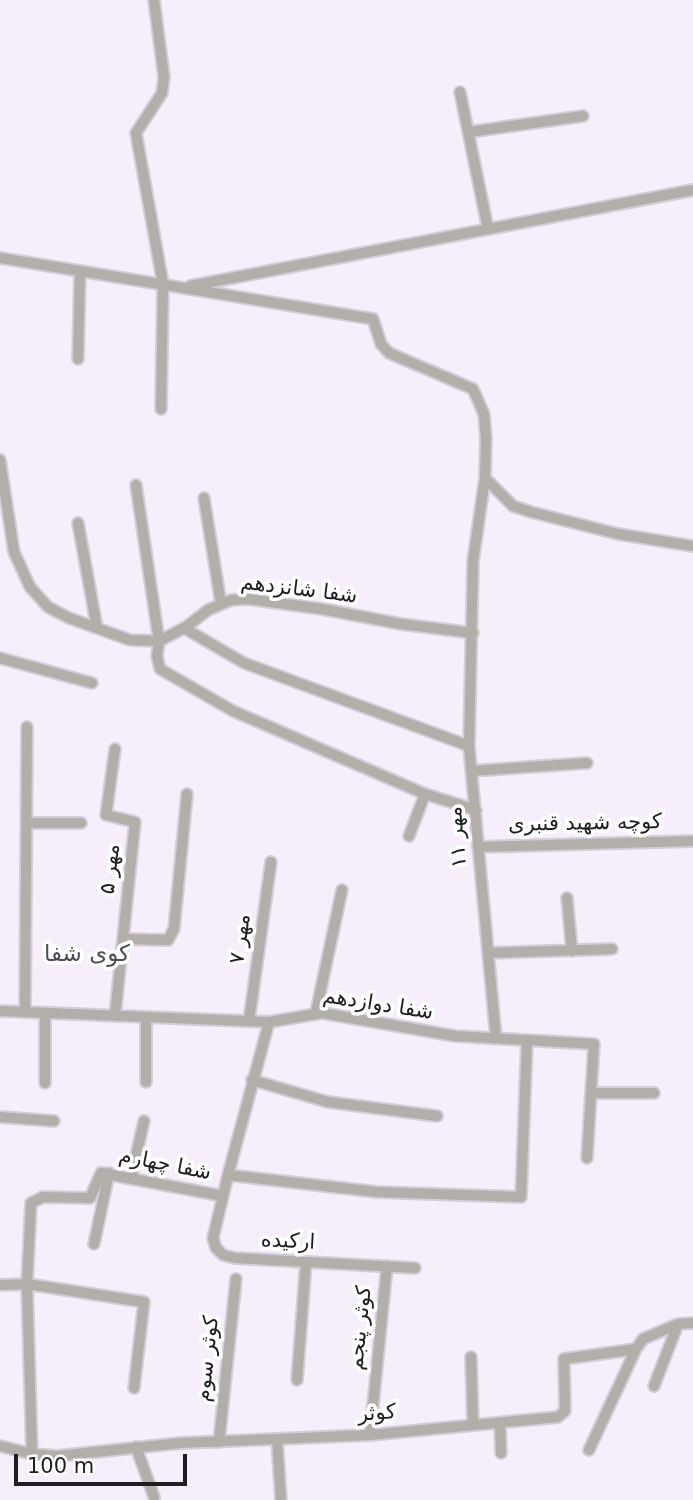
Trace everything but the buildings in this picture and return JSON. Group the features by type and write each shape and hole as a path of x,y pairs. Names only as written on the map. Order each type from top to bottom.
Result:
{"street":[{"path":"154,0 164,77 162,93 136,133 163,284 161,409"},
{"path":"460,92 488,229"},
{"path":"469,132 583,116"},
{"path":"0,258 183,288 693,190"},
{"path":"78,359 80,271"},
{"name":"مهر ۱۱","path":"183,288 373,319 381,344 389,353 473,389 484,414 485,478 473,561 469,746 496,1038"},
{"path":"0,460 14,552 30,587 48,607 97,628 130,640 159,641"},
{"path":"485,478 513,506 531,512 618,534 693,546"},
{"path":"136,485 159,641 160,669 233,711 425,794 476,810"},
{"path":"204,498 222,604"},
{"path":"78,523 97,628"},
{"path":"0,551 14,552"},
{"name":"شفا شانزدهم","path":"159,641 184,628 208,610 248,599 473,633"},
{"path":"184,628 244,663 469,746"},
{"path":"0,658 92,683"},
{"path":"25,1012 27,727"},
{"name":"مهر ۵","path":"115,748 106,815 135,822 115,1016"},
{"path":"471,771 587,763"},
{"path":"123,939 168,940 174,929 187,794"},
{"path":"409,836 425,794"},
{"path":"28,823 81,823"},
{"name":"کوچه شهید قنبری","path":"478,847 693,841"},
{"name":"مهر ۷","path":"249,1021 271,862"},
{"path":"316,1012 342,890"},
{"path":"567,898 572,951"},
{"path":"488,953 612,949"},
{"name":"شفا دوازدهم","path":"0,1011 269,1022 290,1020 316,1012 429,1032 594,1044 587,1158"},
{"path":"44,1014 45,1083"},
{"path":"146,1017 146,1082"},
{"path":"223,1196 269,1022"},
{"path":"228,1175 377,1192 521,1197 527,1040"},
{"path":"252,1080 328,1102 437,1116"},
{"path":"591,1093 654,1093"},
{"path":"0,1117 54,1121"},
{"path":"131,1178 144,1121"},
{"path":"94,1244 109,1173"},
{"name":"شفا چهارم","path":"27,1284 31,1203 43,1197 90,1198 99,1175 109,1173 223,1196"},
{"name":"ارکیده","path":"223,1196 213,1238 216,1248 223,1255 415,1268"},
{"path":"297,1380 306,1262"},
{"name":"کوثر پنجم","path":"370,1435 387,1266"},
{"name":"کوثر سوم","path":"219,1442 236,1279"},
{"path":"0,1285 27,1284 144,1302 134,1388"},
{"path":"27,1284 32,1454"},
{"path":"654,1386 678,1324"},
{"name":"کوثر","path":"0,1446 32,1454 57,1456 136,1447 370,1435 500,1423 563,1414 563,1363 568,1357 636,1349 643,1339 678,1324 693,1324"},
{"path":"589,1450 636,1349"},
{"path":"471,1357 473,1425"},
{"path":"500,1423 501,1453"},
{"path":"277,1439 281,1500"},
{"path":"136,1447 154,1497"}],"district":[{"name":"کوی شفا","path":"87,955"}]}
